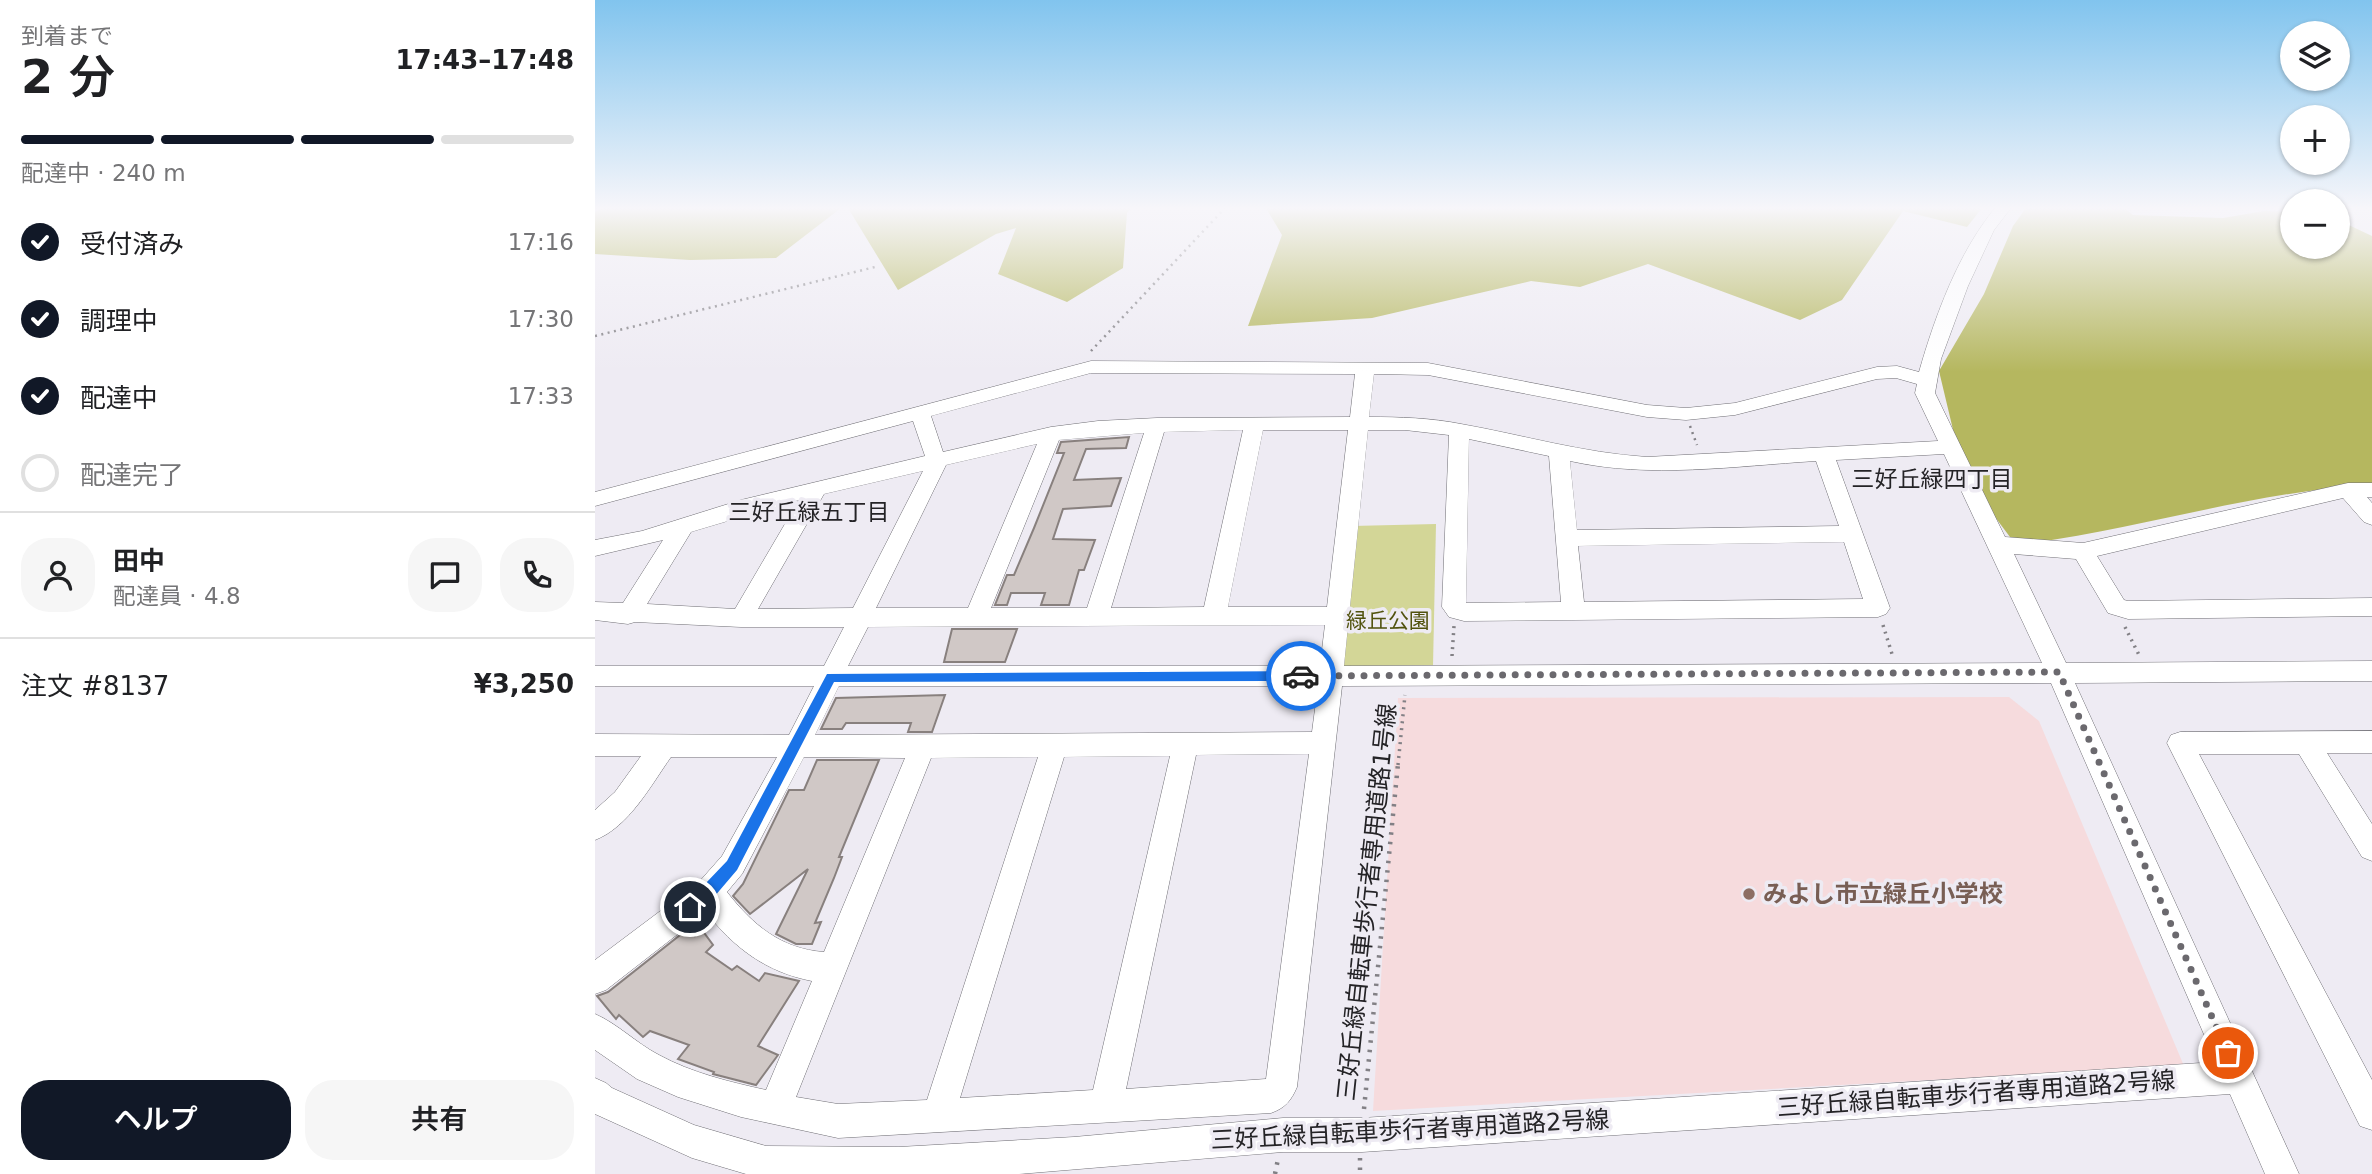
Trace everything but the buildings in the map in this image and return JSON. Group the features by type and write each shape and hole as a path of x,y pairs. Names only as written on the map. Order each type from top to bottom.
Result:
{"street":[{"path":"1971,263 1925,380 1925,393 2059,672 2282,1174"},
{"path":"595,499 1073,371 1116,365 1428,369 1647,411 1686,414 1735,409 1877,373 1897,372 1925,380"},
{"path":"595,1030 648,1067 696,1088 775,1109 838,1121 938,1117 1106,1104 1271,1097 1277,1093 1283,1073 1365,368"},
{"path":"595,979 709,892 732,866 797,745 937,463 920,412"},
{"path":"1214,617 1254,423"},
{"path":"595,548 682,528 741,508 817,488 937,463 1051,435 1157,425 1405,424 1459,430 1559,454 1622,463 1949,447"},
{"path":"1096,617 1157,425"},
{"path":"1459,430 1454,607 1457,611 1878,608 1825,454"},
{"path":"976,616 1051,435"},
{"path":"1559,454 1573,610"},
{"path":"741,618 817,488"},
{"path":"2000,545 2083,551 2348,489 2372,490"},
{"path":"2348,489 2372,517"},
{"path":"628,615 682,528"},
{"path":"1566,538 1852,534"},
{"path":"2083,551 2116,607 2127,610 2372,607"},
{"path":"595,611 628,615 741,618 1337,616"},
{"path":"595,676 1451,676 2372,671"},
{"path":"2372,742 2180,743 2372,1114"},
{"path":"595,745 923,747 1322,743"},
{"path":"2306,743 2372,848"},
{"path":"1106,1104 1186,744"},
{"path":"595,827 624,801 664,746"},
{"path":"938,1117 1053,746"},
{"path":"775,1109 923,747"},
{"path":"709,892 735,926 770,954 810,968 832,968"},
{"name":"三好丘緑自転車歩行者専用道路2号線","path":"595,1094 600,1100 692,1141 766,1163 899,1164 1074,1154 1283,1135 1362,1135 2239,1077"}],"path":[{"path":"1073,371 1173,263"},
{"path":"595,336 875,267"},
{"path":"1686,414 1702,461"},
{"path":"1878,608 1897,673"},
{"path":"1451,676 1457,611"},
{"name":"三好丘緑自転車歩行者専用道路1号線","path":"1360,1174 1407,676"}],"shaded area":[{"path":"881,263 946,263 898,290"},
{"path":"1002,263 1123,263 1123,268 1067,302 998,274"},
{"path":"1272,263 1868,263 1842,300 1800,320 1648,264 1580,287 1531,281 1372,318 1248,326"},
{"path":"1997,263 2372,263 2372,485 2283,495 2105,531 2016,545 1992,513 1955,438 1939,371 1984,294"},
{"name":"みよし市立緑丘小学校","path":"2009,697 2039,721 2184,1066 1373,1111 1398,698"}],"green space":[{"name":"緑丘公園","path":"1436,524 1433,666 1335,668 1352,526"}],"way so far":[{"path":"1301,676 2059,672 2228,1053"}],"place":[{"name":"みよし市立緑丘小学校","path":"1749,894"}],"district":[{"name":"三好丘緑四丁目","path":"1932,479"},
{"name":"三好丘緑五丁目","path":"809,512"}],"route":[{"path":"690,907 709,892 732,866 831,677 1301,676"}]}
